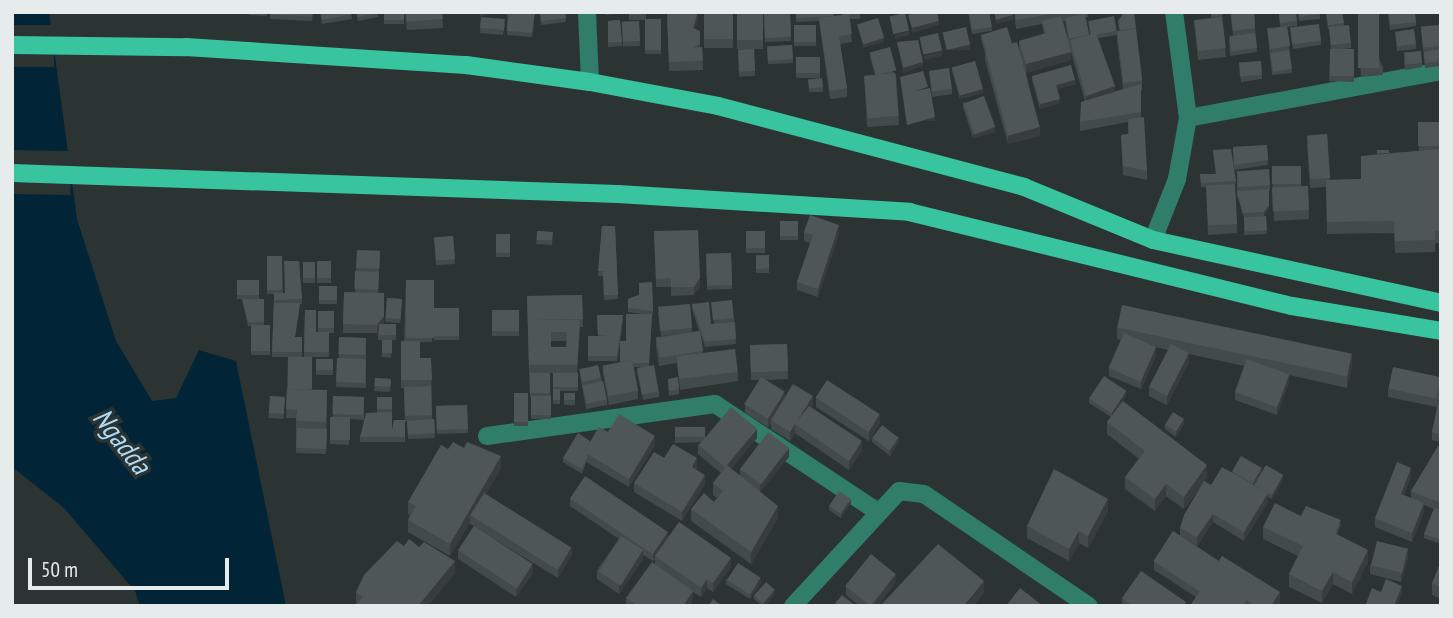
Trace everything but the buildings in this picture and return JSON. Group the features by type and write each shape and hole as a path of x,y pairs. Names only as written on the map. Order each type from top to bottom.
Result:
{"main road":[{"path":"12,45 186,47 466,65 590,82 718,106 1010,183 1153,240 1441,303"},
{"path":"12,173 204,176 909,212 1292,306 1441,331"}],"street":[{"path":"587,12 590,82"},
{"path":"1153,240 1177,178 1188,118 1174,12"},
{"path":"1188,118 1441,71"},
{"path":"487,436 715,404 878,512"},
{"path":"793,606 900,491 924,494 1089,606"}],"water":[{"name":"Ngadda","path":"12,12 49,12 77,219 116,341 152,401 176,398 199,350 236,361 286,606 140,606 135,591 64,508 12,467"}],"pier":[{"path":"12,25 54,25 54,67 12,67"},
{"path":"12,150 71,151 70,195 12,194"}]}
